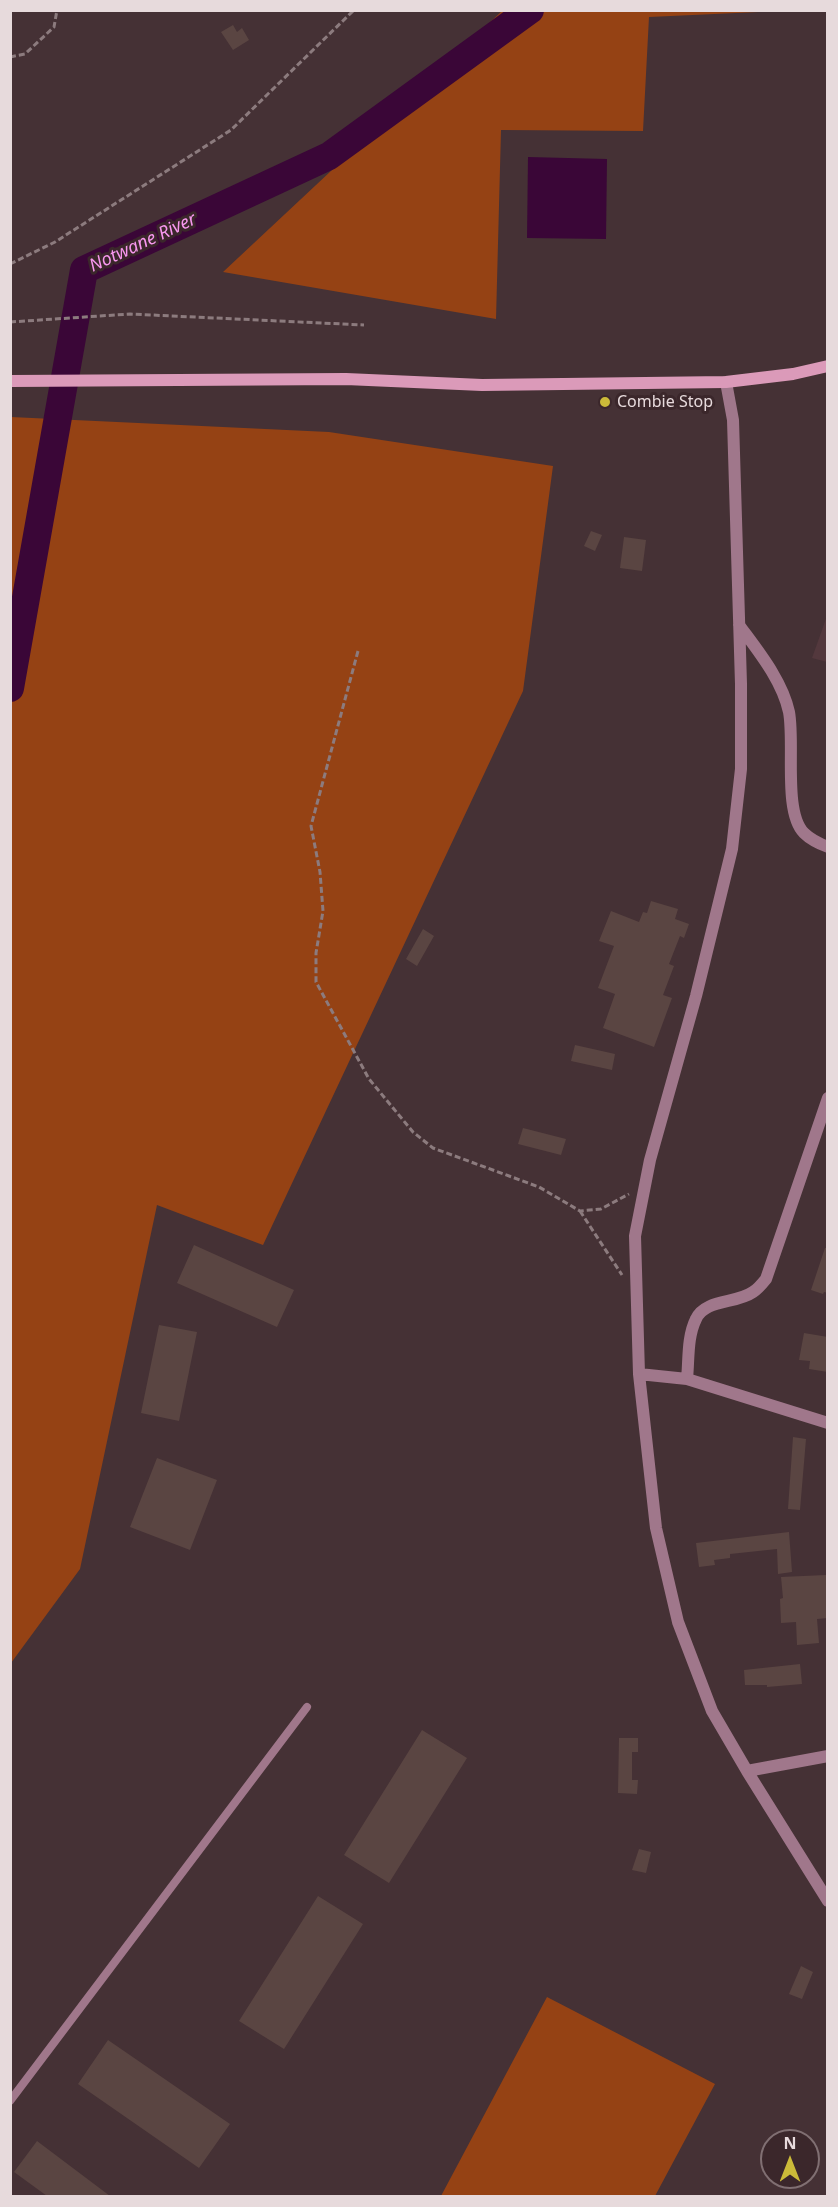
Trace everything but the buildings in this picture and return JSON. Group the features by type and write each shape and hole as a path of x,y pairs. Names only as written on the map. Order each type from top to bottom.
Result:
{"street":[{"path":"14,382 144,379 346,379 482,385 726,382 793,374 828,366"},
{"path":"726,382 733,420 741,684 741,769 732,849 696,996 646,1179 635,1236 639,1374 656,1528 678,1622 712,1711 828,1901"},
{"path":"738,624 766,662 789,712 792,755 791,803 795,817 804,832 828,847"},
{"path":"687,1379 691,1332 696,1317 710,1306 752,1293 766,1279 828,1098"},
{"path":"639,1374 687,1379 828,1423"},
{"path":"747,1771 828,1756"}],"lane":[{"path":"10,2101 307,1707"}],"path":[{"path":"10,57 25,54 54,27 57,10"},
{"path":"10,264 55,242 231,130 354,10"},
{"path":"10,322 130,314 364,325"},
{"path":"358,651 311,826 320,872 323,910 316,953 316,982 369,1079 413,1132 434,1148 539,1187 580,1211 604,1245 635,1298"},
{"path":"580,1211 601,1209 627,1195 646,1179"}],"shaded area":[{"path":"502,11 780,11 649,17 643,131 501,130 496,319 223,272"},
{"path":"528,157 607,159 606,239 527,238"},
{"path":"11,417 329,432 553,466 523,691 263,1245 157,1205 80,1569 11,1663"},
{"path":"827,616 827,662 812,658"},
{"path":"547,1997 715,2084 655,2196 441,2196"}],"waterway":[{"name":"Notwane River","path":"10,688 84,270 329,156 530,10"}],"place":[{"name":"Combie Stop","path":"605,402"}]}
